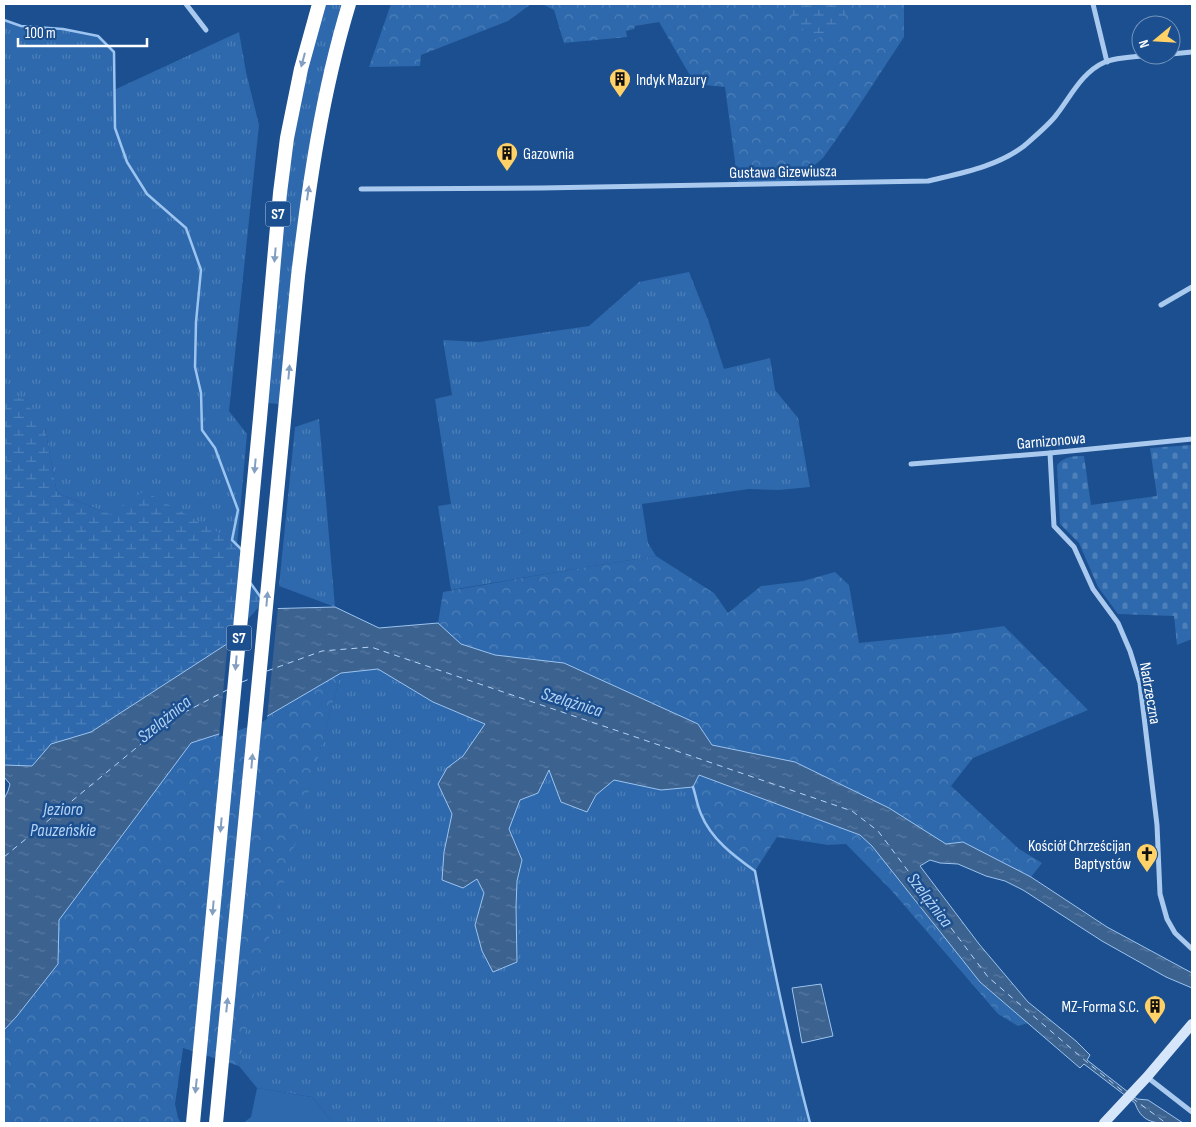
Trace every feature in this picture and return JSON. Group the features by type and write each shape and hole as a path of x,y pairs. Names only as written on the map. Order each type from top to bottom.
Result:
{"highway":[{"name":"S7","path":"193,1123 280,193 287,138 301,69 318,4"},
{"name":"S7","path":"216,1123 298,276 318,129 329,78 349,4"}],"main road":[{"path":"1104,1123 1192,1024"}],"street":[{"path":"186,4 206,30"},
{"path":"1092,4 1107,62"},
{"name":"Gustawa Gizewiusza","path":"361,189 542,188 928,180 958,174 996,162 1024,146 1056,116 1074,89 1094,68 1107,62 1131,58"},
{"path":"1161,305 1192,287"},
{"name":"Garnizonowa","path":"911,464 1192,439"},
{"name":"Nadrzeczna","path":"1050,452 1054,526 1074,547 1093,589 1118,623 1130,651 1140,683 1157,825 1160,894 1167,919 1174,933 1192,950"},
{"path":"1145,1079 1192,1112"}],"green space":[{"path":"324,4 343,4 280,404 267,403 290,158 304,84"},
{"path":"391,4 531,4 508,21 421,55 420,66 369,67"},
{"path":"542,4 904,4 904,37 823,158 793,183 738,184 725,87 695,84 659,22 635,26 634,29 626,31 627,37 564,43 554,10"},
{"path":"786,4 847,4 843,28 811,41"},
{"path":"4,20 21,26 63,29 98,36 114,52 114,90 239,32 246,72 259,125 229,411 247,434 237,545 232,540 110,514 57,493 45,428 6,473 4,479"},
{"path":"689,272 708,320 724,369 770,358 775,390 798,418 810,487 779,490 749,489 642,504 648,543 656,556 451,590 438,506 451,504 435,399 452,395 443,340 479,342 589,326 639,282"},
{"path":"22,397 45,428 57,493 110,514 144,491 232,540 242,551 244,573 268,609 233,640 91,732 51,744 32,766 4,765 4,479 6,473 4,402"},
{"path":"319,419 335,607 279,586 295,427"},
{"path":"1192,445 1192,639 1177,645 1174,616 1118,614 1098,587 1079,543 1060,524 1057,465 1069,457 1084,456 1091,505 1157,496 1150,448"},
{"path":"656,556 714,593 728,613 761,586 803,581 835,572 849,585 859,643 1004,626 1088,710 973,758 951,786 1019,849 1042,863 1031,877 963,842 946,844 889,808 795,762 712,745 698,724 564,663 495,655 461,644 438,623 443,592"},
{"path":"378,669 433,702 485,724 463,756 447,768 438,784 452,814 444,852 477,879 484,893 475,925 517,962 517,881 522,860 509,829 520,800 538,793 549,769 587,812 596,795 614,780 661,790 693,787 701,815 732,854 755,871 767,936 810,1123 333,1123 312,1097 257,1088 239,1066 249,1008 341,673"},
{"path":"341,673 250,1009 239,1066 183,1048 175,1104 181,1123 4,1123 4,1030 58,964 59,920 191,743 259,721"},
{"path":"699,775 860,835 872,846 980,982 1028,1023 1018,1026 998,1014 891,890 846,844 828,845 777,837 755,871 739,859 717,839 705,823 698,807 693,787"},
{"path":"257,1088 312,1097 333,1123 243,1123 251,1117"}],"water":[{"name":"Jezioro Pauzeńskie","path":"335,607 379,628 438,623 461,644 495,655 564,663 698,724 712,745 795,762 889,808 946,844 963,842 1031,877 1107,927 1192,973 1192,988 1166,977 1102,941 1023,890 1005,881 986,876 958,864 940,863 930,860 920,866 979,944 1028,1002 1076,1041 1090,1055 1087,1060 1137,1099 1148,1100 1183,1123 1160,1123 1148,1120 1138,1111 1135,1103 1084,1064 1080,1068 980,982 872,846 860,835 699,775 693,787 661,790 614,780 596,795 587,812 561,802 549,770 538,793 520,800 509,829 522,860 517,881 517,962 493,972 482,951 475,925 484,893 477,879 463,888 442,880 444,852 452,814 438,784 447,768 463,756 485,724 433,702 378,669 341,673 259,721 191,743 59,920 58,964 4,1030 4,799 10,784 4,777 4,765 32,766 51,744 91,732 233,640 260,609"},
{"path":"821,984 833,1036 802,1043 792,988"}],"pier":[{"path":"278,606 267,719 219,737 228,640 259,607"}],"waterway":[{"path":"4,20 21,26 63,29 98,36 114,52 115,128 127,162 147,194 186,228 201,270 196,322 195,367 201,393 202,430 215,448 238,510 232,540 242,550"},
{"path":"249,581 262,599"},
{"path":"693,787 705,823 731,853 755,871 780,998 810,1123"}],"ferry route":[{"path":"267,671 322,651 371,647 852,811 878,831 988,977 1125,1093"},
{"path":"242,682 252,678"},
{"path":"4,857 170,720 227,690"},
{"path":"1132,1098 1166,1123"}],"place":[{"name":"Indyk Mazury","path":"620,98"},
{"name":"Gazownia","path":"507,172"},
{"name":"Kościół Chrześcijan Baptystów","path":"1147,873"},
{"name":"MZ-Forma S.C.","path":"1155,1025"}],"water label":[{"name":"Szelążnica","path":"572,702"},
{"name":"Szelążnica","path":"164,719"},
{"name":"Szelążnica","path":"930,900"}]}
